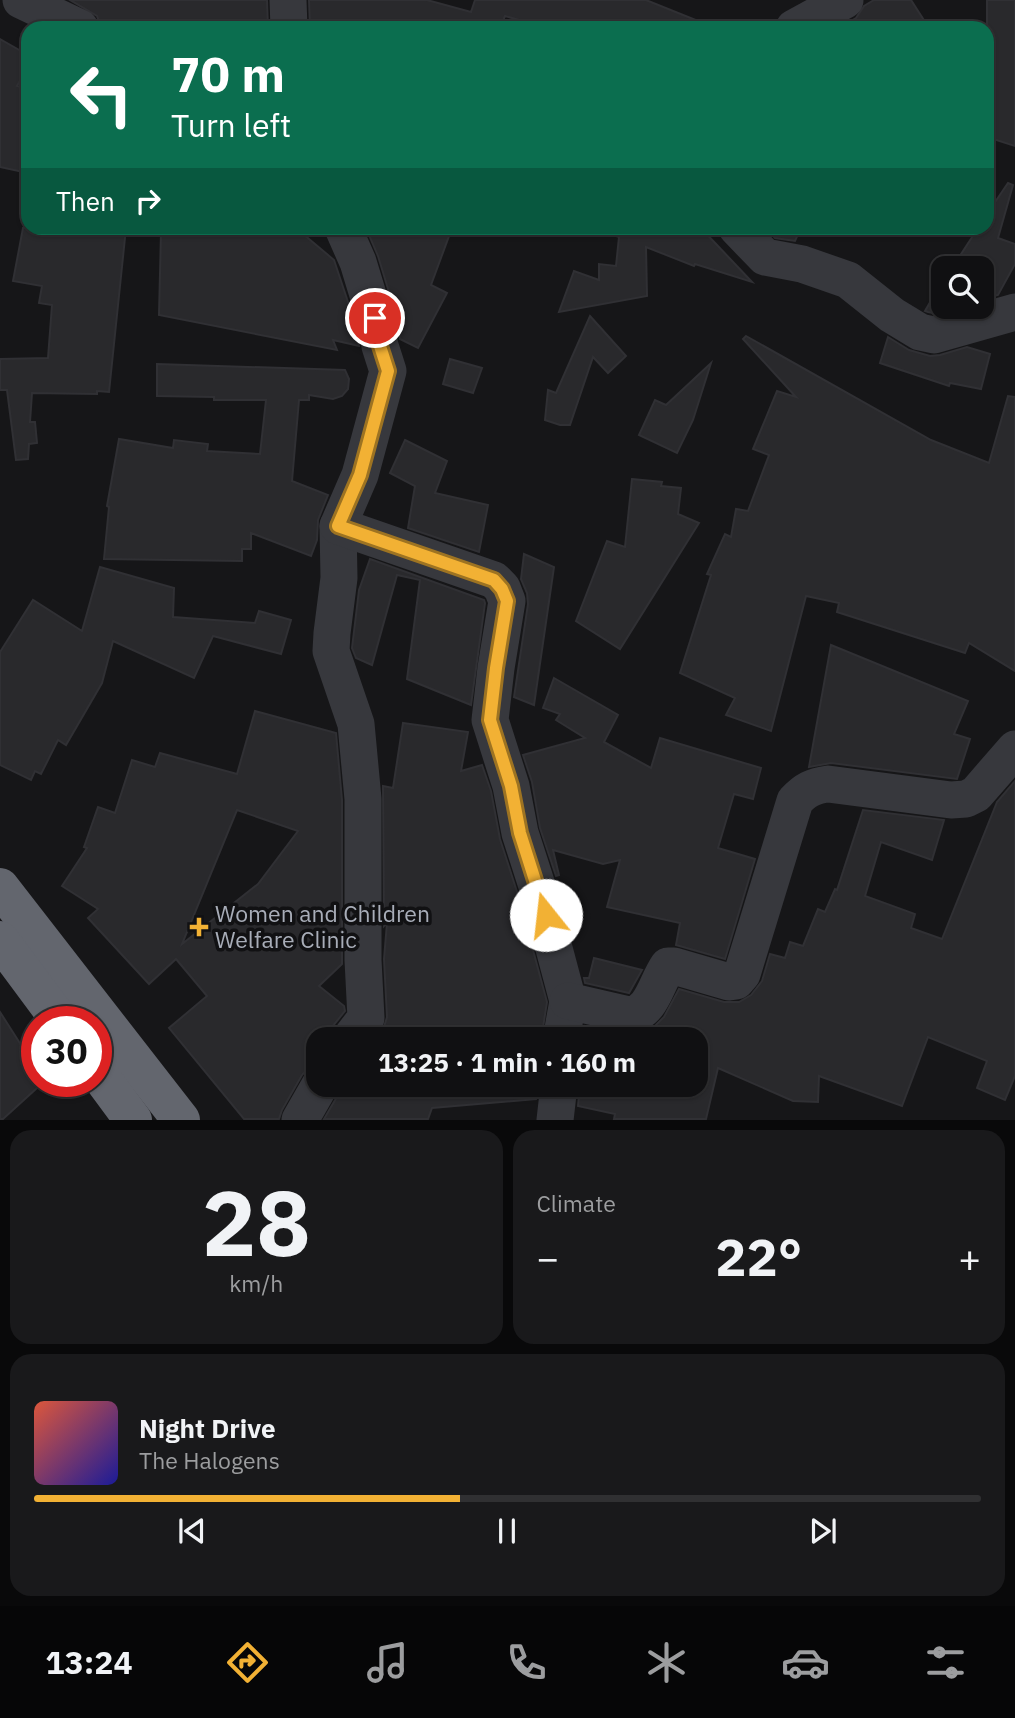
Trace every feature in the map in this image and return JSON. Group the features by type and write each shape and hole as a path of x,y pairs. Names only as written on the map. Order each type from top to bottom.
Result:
{"highway":[{"path":"0,887 180,1119"},
{"path":"0,940 49,1006"},
{"path":"112,1092 132,1119"}],"street":[{"path":"21,0 65,21"},
{"path":"288,0 289,21"},
{"path":"347,235 365,284 388,371 360,475 338,526 339,578 331,651 356,724 363,799 363,960 366,1018 359,1027"},
{"path":"744,235 765,257 802,264 848,280 892,316 920,332 934,335 1015,312"},
{"path":"338,526 494,580 502,589 507,601 490,720 511,786 520,833 546,915 568,1001 563,1027"},
{"path":"568,1001 629,1015 638,1014 645,1009 668,966 730,982 736,981 742,974 795,802 804,792 815,786 828,784 951,800 966,799 985,785 1015,749"},
{"path":"300,1119 313,1097"},
{"path":"555,1119 558,1097"}],"building":[{"path":"70,0 267,0 268,21 99,21 97,16"},
{"path":"309,0 427,0 471,12 475,0 646,0 698,21 522,21 505,16 503,21 310,21"},
{"path":"874,0 911,0 924,21 851,21 864,6"},
{"path":"987,0 1015,0 1015,146 994,139 994,21 987,21"},
{"path":"0,39 21,51 21,79 17,86 21,87 21,172 0,167"},
{"path":"1008,183 1013,185 998,238 1015,244 1015,264 998,295 994,296 994,256 960,256 973,235 994,235 994,204"},
{"path":"22,235 125,235 109,392 32,393 30,422 35,422 37,443 29,444 28,459 16,460 7,390 0,390 0,359 48,358 52,305 39,303 42,286 13,281"},
{"path":"161,235 304,235 334,260 355,323 359,346 333,340 337,350 159,315"},
{"path":"369,235 449,235 431,285 447,293 418,348 400,339 378,256"},
{"path":"614,235 708,235 752,282 695,264 694,266 646,247 647,296 559,312 574,271 599,280 599,264 616,266 619,237"},
{"path":"772,235 798,235 795,241 775,238"},
{"path":"931,301 931,312 925,311"},
{"path":"590,316 626,356 608,373 593,357 570,425 545,420 548,390 556,393"},
{"path":"746,336 931,440 989,463 1008,396 1015,397 1015,671 969,643 965,653 837,612 839,603 806,596 771,731 726,715 735,698 680,673 711,575 707,574 725,534 731,537 736,509 748,511 769,455 753,449 777,391 796,397 743,339"},
{"path":"888,337 909,350 930,356 967,347 990,354 981,389 950,383 949,386 880,363"},
{"path":"450,359 482,368 473,393 443,384"},
{"path":"711,363 693,420 677,453 639,435 655,400 666,405"},
{"path":"157,364 345,370 349,379 348,389 342,396 333,399 309,395 309,400 299,400 292,481 328,495 318,520 317,540 311,556 251,533 251,549 242,549 242,561 104,559 107,506 119,439 173,448 174,440 208,444 207,451 260,454 266,400 157,396"},
{"path":"405,440 447,461 435,493 488,505 479,552 408,528 415,486 390,473"},
{"path":"632,479 662,482 661,486 681,488 678,514 699,523 620,649 576,621 607,541 625,547"},
{"path":"524,554 554,567 534,705 514,697 528,604 521,579"},
{"path":"370,559 484,600 471,705 407,679 420,580 397,575 372,665 356,658 352,648 359,590"},
{"path":"100,567 174,588 173,617 255,623 259,611 291,620 281,654 213,636 194,678 113,641 102,683 66,745 58,740 41,774 35,771 31,780 0,765 0,652 33,600 82,631"},
{"path":"831,645 968,701 954,734 970,739 957,779 831,763 809,767"},
{"path":"554,678 618,715 604,742 651,768 660,738 761,768 753,799 734,794 718,848 755,859 725,959 676,945 680,923 607,907 620,860 603,864 553,850 559,875 556,876 540,828 532,782 523,755 585,738 556,720 560,714 543,708"},
{"path":"255,711 336,733 342,800 342,964 319,986 344,1006 345,1011 332,1027 306,1027 306,1070 279,1119 244,1119 169,1028 207,996 176,959 149,984 88,918 98,909 62,886 87,848 84,847 98,807 115,813 132,760 155,767 160,753 237,774","holes":["237,810 298,831 258,884 182,944"]},
{"path":"403,723 468,732 461,771 482,765 491,791 500,839 547,1002 543,1027 384,1027 387,1017 384,959 387,923 384,926 383,786 393,788"},
{"path":"1015,781 1015,1076 1005,1100 977,1088 987,1061 928,1037 902,1106 819,1076 818,1102 793,1101 718,1068 706,1119 614,1119 615,1114 578,1106 579,1097 708,1097 708,1027 653,1027 664,1017 679,989 724,1002 739,1002 751,995 762,981 770,954 785,958 790,942 803,946 818,909 825,912 835,889 837,890 863,810 944,820 932,860 881,842 865,896 915,914 911,928 942,939 997,802"},
{"path":"594,958 642,970 629,993 585,983 584,978 589,978"},
{"path":"0,1012 21,1045 21,1097 27,1097 0,1119"},
{"path":"337,1097 536,1097 432,1108 428,1119 324,1119"}],"place":[{"name":"Women and Children Welfare Clinic","path":"199,927"}],"route":[{"path":"375,318 388,371 360,475 338,526 494,580 502,589 507,601 490,720 511,786 520,833 546,915"}]}
